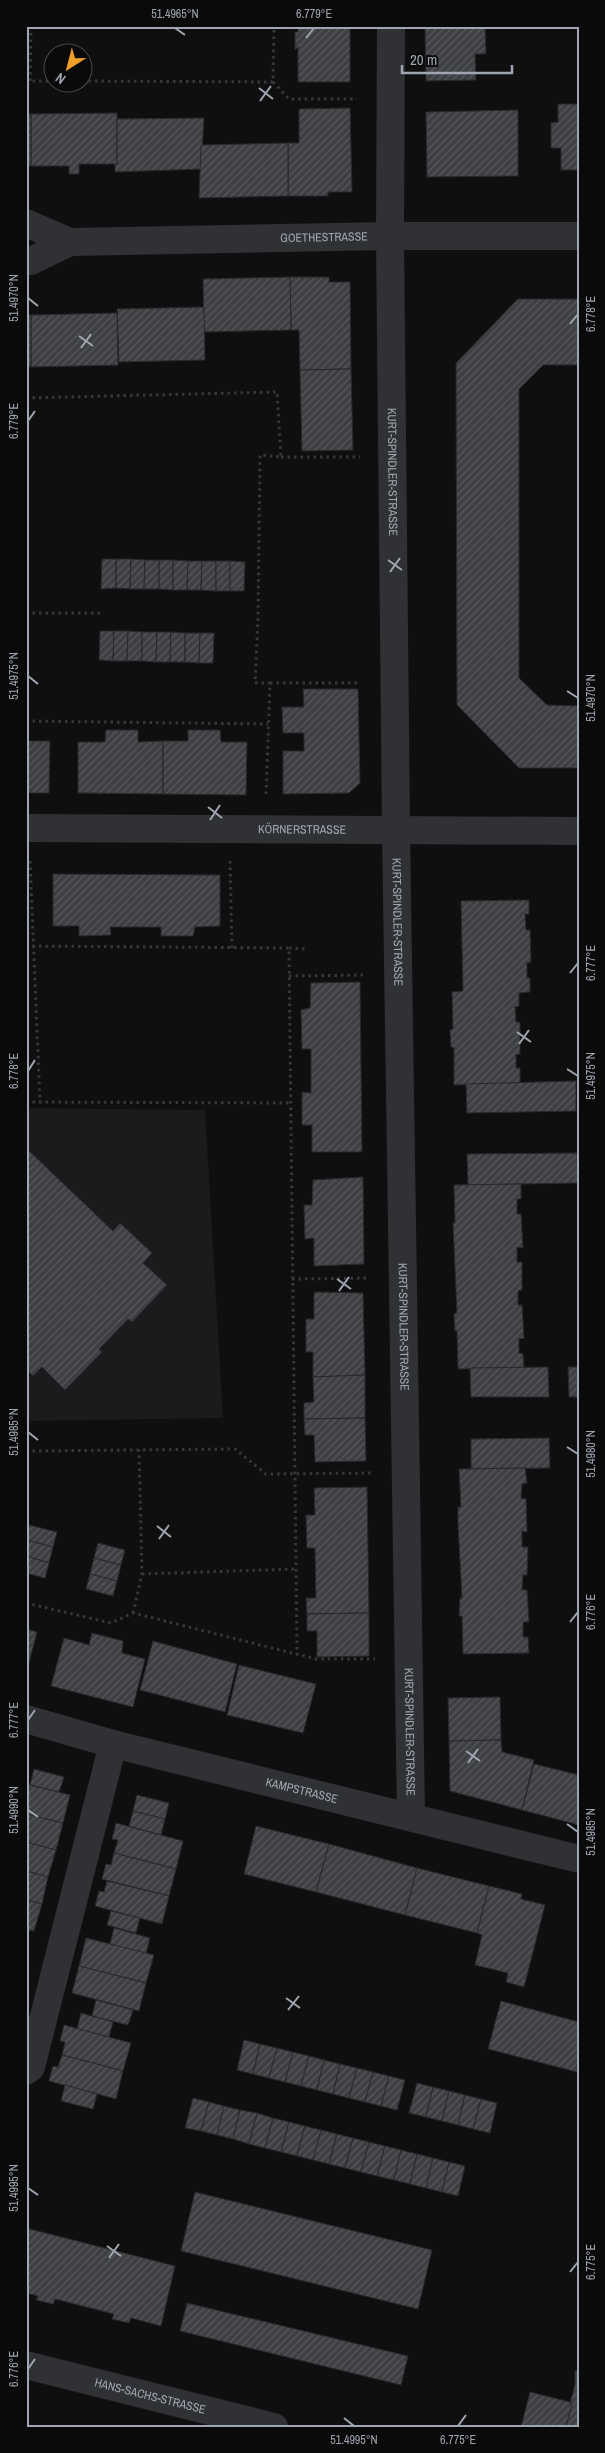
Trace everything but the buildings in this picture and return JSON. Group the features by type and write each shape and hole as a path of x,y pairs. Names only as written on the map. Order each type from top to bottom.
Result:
{"street":[{"name":"KURT-SPINDLER-STRASSE","path":"391,26 390,236 394,683 411,1817"},
{"name":"GOETHESTRASSE","path":"26,223 70,242 390,236 579,236"},
{"name":"GOETHESTRASSE","path":"26,261 32,261 70,242"},
{"name":"KÖRNERSTRASSE","path":"27,828 579,831"},
{"name":"KAMPSTRASSE","path":"26,1719 113,1744 579,1859"},
{"path":"26,2071 31,2067 113,1744"},
{"name":"HANS-SACHS-STRASSE","path":"26,2365 274,2427"}],"path":[{"path":"31,26 28,81 42,81"},
{"path":"274,26 273,82 289,99 390,99"},
{"path":"92,81 273,82"},
{"path":"26,398 277,392 281,457"},
{"path":"392,458 281,457 260,455 258,619 255,683 394,683"},
{"path":"26,613 103,613"},
{"path":"265,828 270,683"},
{"path":"26,721 268,724"},
{"path":"27,828 40,1102"},
{"path":"228,828 232,948"},
{"path":"26,946 305,949"},
{"path":"288,948 297,1655"},
{"path":"289,976 398,975"},
{"path":"26,1102 290,1103"},
{"path":"292,1278 403,1278"},
{"path":"26,1451 235,1449 266,1474 295,1472 405,1473"},
{"path":"133,1613 142,1574 139,1450"},
{"path":"142,1574 296,1569"},
{"path":"26,1602 111,1623 133,1613 316,1659 408,1659"}],"shaded area":[{"path":"26,1108 205,1110 223,1418 26,1421"}]}
